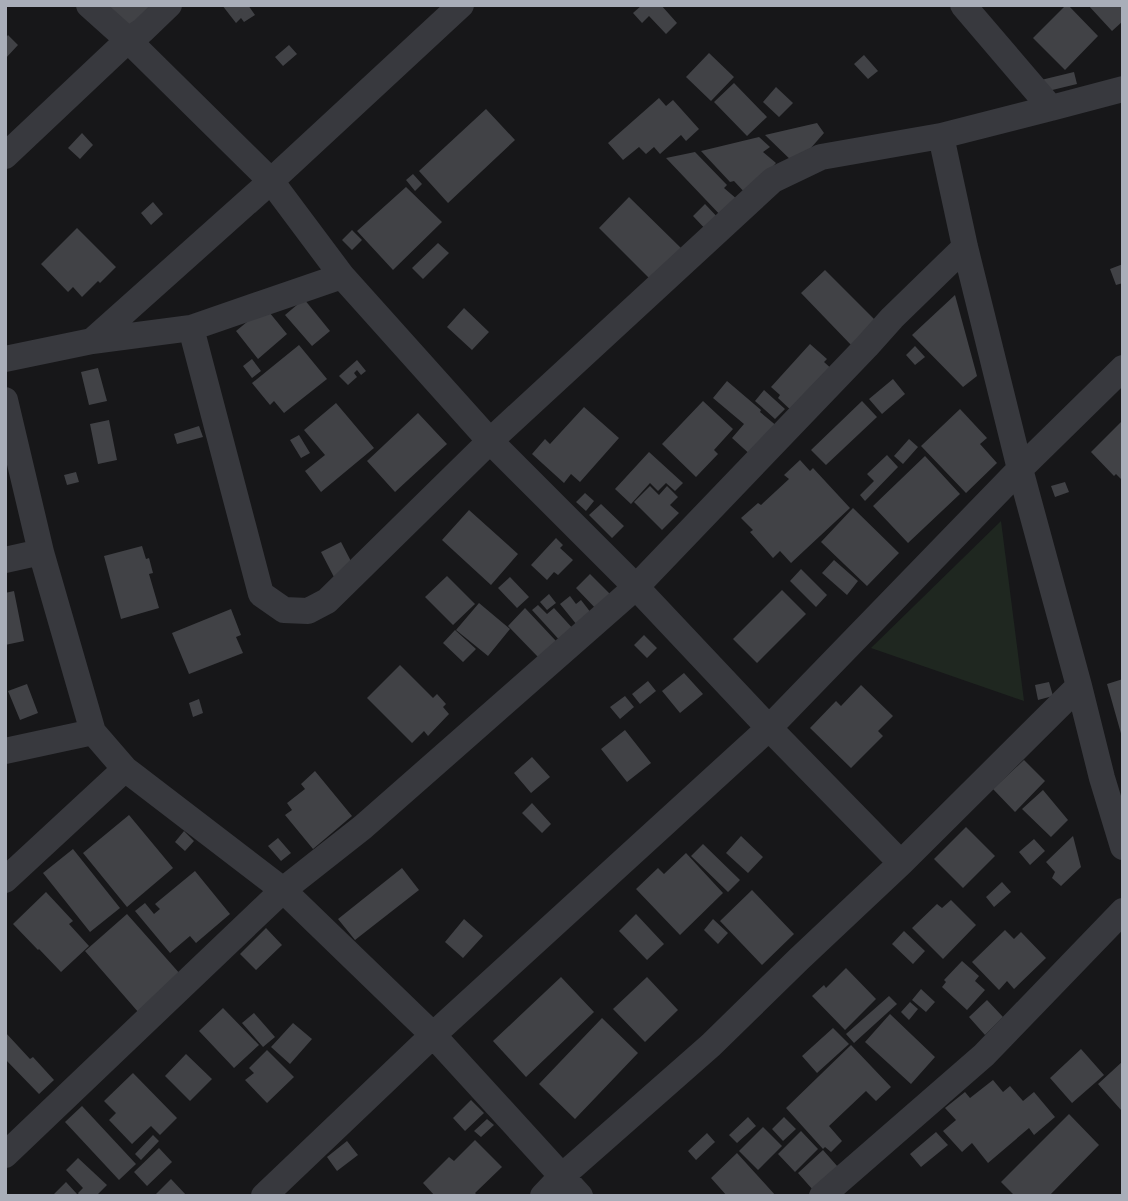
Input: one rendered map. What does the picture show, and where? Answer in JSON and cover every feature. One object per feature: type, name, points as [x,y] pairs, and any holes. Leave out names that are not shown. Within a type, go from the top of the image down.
[{"type":"street","points":[[89,5],[271,181],[342,276],[490,441],[636,587],[901,863]]},
{"type":"street","points":[[5,156],[169,5]]},
{"type":"street","points":[[92,341],[271,181],[461,5]]},
{"type":"street","points":[[974,9],[1051,108]]},
{"type":"street","points":[[191,328],[261,594],[284,610],[308,611],[327,600],[490,441],[774,180],[821,157],[941,136],[1123,89]]},
{"type":"street","points":[[941,136],[965,247],[1020,469],[1102,778],[1123,847]]},
{"type":"street","points":[[5,1155],[283,890],[363,827],[636,587],[858,356],[892,317],[965,247]]},
{"type":"street","points":[[5,359],[92,341],[191,328],[342,276]]},
{"type":"street","points":[[264,1196],[433,1035],[769,728],[1020,469],[1123,368]]},
{"type":"street","points":[[5,400],[41,552],[93,732],[125,769],[283,890],[433,1035],[561,1190],[901,863],[1079,686]]},
{"type":"street","points":[[5,560],[41,552]]},
{"type":"street","points":[[5,751],[93,732]]},
{"type":"street","points":[[5,880],[125,769]]},
{"type":"street","points":[[822,1196],[984,1055],[1123,911]]},
{"type":"shaded area","points":[[1001,521],[1024,701],[871,648]]},
{"type":"building","points":[[106,5],[151,5],[128,28]]},
{"type":"building","points":[[222,5],[248,5],[255,15],[244,22],[241,18],[236,23]]},
{"type":"building","points":[[642,5],[661,5],[677,23],[666,34],[649,16],[642,23],[633,13]]},
{"type":"building","points":[[1066,5],[1098,36],[1065,70],[1033,38]]},
{"type":"building","points":[[1088,5],[1123,5],[1123,21],[1112,31]]},
{"type":"building","points":[[8,35],[18,45],[5,59],[5,39]]},
{"type":"building","points":[[289,45],[297,54],[283,66],[275,57]]},
{"type":"building","points":[[709,53],[734,77],[711,101],[686,77]]},
{"type":"building","points":[[864,55],[878,71],[868,79],[854,64]]},
{"type":"building","points":[[1074,72],[1077,84],[1044,92],[1041,80]]},
{"type":"building","points":[[734,83],[767,117],[747,136],[714,102]]},
{"type":"building","points":[[776,87],[793,103],[779,117],[763,102]]},
{"type":"building","points":[[659,98],[666,106],[673,100],[699,129],[686,141],[681,135],[660,154],[654,147],[646,154],[639,147],[623,160],[608,143]]},
{"type":"building","points":[[486,109],[515,140],[448,203],[419,171]]},
{"type":"building","points":[[817,123],[824,133],[796,165],[765,135]]},
{"type":"building","points":[[82,133],[93,145],[80,159],[68,148]]},
{"type":"building","points":[[759,137],[770,147],[763,152],[776,163],[747,195],[734,181],[730,182],[701,151]]},
{"type":"building","points":[[695,152],[727,185],[724,188],[738,200],[724,219],[666,158]]},
{"type":"building","points":[[413,174],[422,184],[415,191],[406,180]]},
{"type":"building","points":[[406,187],[442,222],[393,270],[357,231]]},
{"type":"building","points":[[629,197],[682,249],[651,280],[599,228]]},
{"type":"building","points":[[153,202],[163,214],[151,225],[141,213]]},
{"type":"building","points":[[705,204],[722,222],[710,234],[693,216]]},
{"type":"building","points":[[77,228],[116,267],[82,297],[73,287],[68,292],[41,264]]},
{"type":"building","points":[[352,230],[362,240],[352,250],[342,240]]},
{"type":"building","points":[[438,243],[449,253],[423,279],[412,268]]},
{"type":"building","points":[[1123,264],[1123,283],[1116,285],[1110,269]]},
{"type":"building","points":[[825,270],[878,323],[853,347],[801,293]]},
{"type":"building","points":[[955,295],[977,376],[963,387],[912,335]]},
{"type":"building","points":[[304,299],[330,331],[312,346],[285,315]]},
{"type":"building","points":[[265,307],[287,334],[258,359],[236,331]]},
{"type":"building","points":[[464,308],[489,332],[472,350],[447,327]]},
{"type":"building","points":[[810,344],[827,359],[824,362],[834,371],[795,414],[771,387]]},
{"type":"building","points":[[299,345],[327,379],[284,413],[274,401],[270,405],[252,383]]},
{"type":"building","points":[[915,346],[925,357],[915,365],[906,355]]},
{"type":"building","points":[[252,359],[261,371],[252,378],[243,366]]},
{"type":"building","points":[[357,360],[366,371],[361,375],[357,370],[354,373],[357,377],[348,385],[339,376]]},
{"type":"building","points":[[98,368],[107,401],[89,405],[81,372]]},
{"type":"building","points":[[893,379],[905,394],[882,414],[869,399]]},
{"type":"building","points":[[727,381],[778,427],[753,457],[732,438],[744,424],[713,398]]},
{"type":"building","points":[[764,390],[785,409],[775,419],[755,401]]},
{"type":"building","points":[[703,401],[733,429],[714,450],[718,454],[696,477],[662,444]]},
{"type":"building","points":[[862,401],[877,417],[826,465],[811,450]]},
{"type":"building","points":[[336,403],[374,448],[321,492],[305,471],[325,455],[304,430]]},
{"type":"building","points":[[584,407],[619,438],[580,482],[571,474],[564,483],[532,454],[545,439],[550,444]]},
{"type":"building","points":[[960,409],[987,438],[980,444],[997,463],[966,493],[921,446]]},
{"type":"building","points":[[418,413],[447,444],[395,492],[367,461]]},
{"type":"building","points":[[109,420],[117,460],[98,464],[90,424]]},
{"type":"building","points":[[1123,420],[1123,481],[1116,474],[1114,476],[1091,452]]},
{"type":"building","points":[[199,426],[203,437],[177,444],[174,434]]},
{"type":"building","points":[[299,435],[310,453],[301,458],[290,440]]},
{"type":"building","points":[[909,439],[918,447],[903,464],[894,456]]},
{"type":"building","points":[[649,452],[683,483],[675,491],[666,483],[658,491],[650,483],[631,504],[615,489]]},
{"type":"building","points":[[887,455],[898,467],[865,501],[860,495],[874,481],[867,474]]},
{"type":"building","points":[[925,456],[960,494],[908,543],[873,506]]},
{"type":"building","points":[[800,460],[810,471],[813,468],[850,508],[791,563],[780,551],[773,558],[741,518],[758,503],[761,505],[789,479],[784,475]]},
{"type":"building","points":[[76,472],[79,482],[67,485],[64,475]]},
{"type":"building","points":[[1065,482],[1069,492],[1055,497],[1051,486]]},
{"type":"building","points":[[650,486],[659,495],[667,486],[678,497],[670,505],[679,513],[662,530],[634,502]]},
{"type":"building","points":[[585,493],[594,501],[586,511],[576,502]]},
{"type":"building","points":[[601,504],[624,526],[612,538],[589,515]]},
{"type":"building","points":[[853,508],[899,553],[867,586],[821,542]]},
{"type":"building","points":[[469,510],[518,554],[491,585],[442,540]]},
{"type":"building","points":[[556,538],[563,545],[560,548],[573,560],[558,575],[554,572],[547,580],[531,565]]},
{"type":"building","points":[[341,542],[355,569],[335,579],[321,552]]},
{"type":"building","points":[[142,546],[146,559],[149,558],[153,573],[149,574],[159,608],[121,619],[104,556]]},
{"type":"building","points":[[834,560],[858,581],[847,595],[822,573]]},
{"type":"building","points":[[801,569],[827,595],[816,607],[790,581]]},
{"type":"building","points":[[590,574],[614,598],[599,612],[576,588]]},
{"type":"building","points":[[447,576],[475,604],[453,625],[425,597]]},
{"type":"building","points":[[510,577],[529,597],[517,608],[498,588]]},
{"type":"building","points":[[782,590],[806,614],[757,663],[733,639]]},
{"type":"building","points":[[14,591],[24,641],[5,645],[5,593]]},
{"type":"building","points":[[549,594],[556,603],[547,610],[540,602]]},
{"type":"building","points":[[570,596],[576,604],[581,600],[595,618],[581,630],[560,604]]},
{"type":"building","points":[[479,603],[510,629],[488,656],[456,630]]},
{"type":"building","points":[[538,605],[547,614],[554,608],[576,632],[563,644],[532,610]]},
{"type":"building","points":[[525,608],[556,641],[539,658],[508,626]]},
{"type":"building","points":[[231,609],[241,635],[236,637],[243,653],[189,674],[172,633]]},
{"type":"building","points":[[455,630],[476,649],[463,662],[443,643]]},
{"type":"building","points":[[644,635],[657,648],[647,658],[634,645]]},
{"type":"building","points":[[400,665],[433,698],[437,694],[446,704],[443,707],[449,714],[428,736],[424,731],[412,743],[367,698]]},
{"type":"building","points":[[684,673],[703,694],[680,713],[662,691]]},
{"type":"building","points":[[1123,679],[1123,737],[1122,737],[1107,684]]},
{"type":"building","points":[[648,681],[656,691],[640,704],[632,694]]},
{"type":"building","points":[[1049,682],[1053,696],[1038,700],[1035,685]]},
{"type":"building","points":[[27,684],[38,713],[20,720],[8,691]]},
{"type":"building","points":[[861,685],[893,716],[878,731],[883,736],[851,768],[810,728],[836,701],[841,706]]},
{"type":"building","points":[[625,696],[634,707],[620,719],[610,707]]},
{"type":"building","points":[[199,699],[203,713],[193,717],[189,703]]},
{"type":"building","points":[[625,730],[651,763],[627,782],[601,749]]},
{"type":"building","points":[[532,757],[550,777],[531,793],[514,773]]},
{"type":"building","points":[[1024,760],[1045,781],[1015,812],[993,789]]},
{"type":"building","points":[[315,771],[352,816],[313,849],[285,815],[292,810],[287,803],[305,789],[301,784]]},
{"type":"building","points":[[1043,790],[1068,820],[1051,837],[1022,809]]},
{"type":"building","points":[[532,803],[551,824],[542,833],[522,813]]},
{"type":"building","points":[[129,815],[173,868],[127,907],[83,853]]},
{"type":"building","points":[[966,827],[995,856],[963,888],[934,859]]},
{"type":"building","points":[[184,831],[194,841],[185,851],[175,842]]},
{"type":"building","points":[[741,836],[763,857],[748,873],[726,853]]},
{"type":"building","points":[[1073,836],[1081,867],[1061,886],[1052,878],[1055,872],[1046,862]]},
{"type":"building","points":[[278,838],[291,853],[281,861],[268,846]]},
{"type":"building","points":[[1034,839],[1045,851],[1030,865],[1019,852]]},
{"type":"building","points":[[703,844],[740,880],[728,892],[691,856]]},
{"type":"building","points":[[73,849],[120,908],[90,932],[43,873]]},
{"type":"building","points":[[686,853],[723,893],[680,935],[636,889],[658,868],[664,874]]},
{"type":"building","points":[[402,868],[419,890],[355,940],[338,919]]},
{"type":"building","points":[[195,871],[230,914],[196,943],[190,936],[170,953],[135,911],[145,903],[154,914],[160,909],[155,904]]},
{"type":"building","points":[[1002,882],[1011,892],[994,907],[986,897]]},
{"type":"building","points":[[752,890],[794,934],[762,965],[720,921]]},
{"type":"building","points":[[46,892],[73,921],[69,924],[89,946],[61,972],[13,924]]},
{"type":"building","points":[[951,900],[976,925],[943,959],[912,928],[937,904],[942,908]]},
{"type":"building","points":[[127,914],[181,975],[139,1013],[85,951]]},
{"type":"building","points":[[636,914],[664,944],[647,960],[619,931]]},
{"type":"building","points":[[464,919],[483,936],[463,958],[445,942]]},
{"type":"building","points":[[713,919],[728,933],[718,944],[704,930]]},
{"type":"building","points":[[266,928],[282,945],[256,970],[240,954]]},
{"type":"building","points":[[1005,930],[1014,939],[1021,932],[1046,958],[1014,989],[1007,981],[999,990],[972,962]]},
{"type":"building","points":[[904,931],[925,951],[913,964],[892,944]]},
{"type":"building","points":[[962,961],[979,976],[975,981],[985,990],[967,1010],[942,987],[946,982],[944,980]]},
{"type":"building","points":[[846,968],[876,999],[845,1030],[812,996],[824,985],[826,988]]},
{"type":"building","points":[[561,977],[594,1012],[526,1077],[493,1041]]},
{"type":"building","points":[[647,977],[678,1010],[645,1042],[613,1009]]},
{"type":"building","points":[[921,989],[935,1002],[926,1012],[912,1000]]},
{"type":"building","points":[[889,996],[897,1004],[854,1043],[846,1034]]},
{"type":"building","points":[[987,1000],[1003,1017],[985,1035],[969,1017]]},
{"type":"building","points":[[910,1002],[918,1009],[909,1020],[901,1012]]},
{"type":"building","points":[[223,1008],[259,1045],[234,1068],[199,1031]]},
{"type":"building","points":[[254,1013],[275,1037],[263,1047],[242,1023]]},
{"type":"building","points":[[890,1014],[935,1057],[911,1084],[865,1042]]},
{"type":"building","points":[[602,1018],[638,1053],[575,1119],[539,1084]]},
{"type":"building","points":[[293,1023],[312,1039],[290,1064],[271,1047]]},
{"type":"building","points":[[833,1028],[849,1044],[817,1073],[802,1056]]},
{"type":"building","points":[[5,1032],[54,1080],[39,1094],[5,1059]]},
{"type":"building","points":[[851,1045],[891,1087],[876,1101],[866,1091],[829,1126],[842,1141],[831,1152],[825,1147],[823,1149],[786,1108]]},
{"type":"building","points":[[1081,1049],[1104,1075],[1072,1103],[1050,1078]]},
{"type":"building","points":[[267,1050],[294,1077],[267,1103],[245,1080],[254,1073],[249,1068]]},
{"type":"building","points":[[186,1054],[212,1079],[190,1101],[165,1076]]},
{"type":"building","points":[[1123,1061],[1123,1108],[1121,1110],[1098,1084]]},
{"type":"building","points":[[133,1073],[177,1118],[160,1135],[151,1126],[132,1144],[109,1120],[116,1113],[104,1101]]},
{"type":"building","points":[[993,1080],[1003,1092],[1010,1086],[1023,1101],[1034,1092],[1055,1117],[1034,1135],[1029,1128],[988,1163],[972,1143],[962,1152],[943,1131],[956,1120],[945,1108],[965,1092],[970,1098]]},
{"type":"building","points":[[471,1100],[484,1113],[465,1131],[453,1118]]},
{"type":"building","points":[[82,1106],[136,1164],[119,1180],[65,1122]]},
{"type":"building","points":[[1069,1114],[1099,1145],[1049,1196],[1015,1196],[1001,1182]]},
{"type":"building","points":[[748,1117],[756,1126],[737,1143],[729,1135]]},
{"type":"building","points":[[784,1117],[796,1129],[783,1141],[772,1129]]},
{"type":"building","points":[[487,1119],[494,1125],[481,1137],[474,1131]]},
{"type":"building","points":[[763,1127],[782,1146],[758,1170],[739,1151]]},
{"type":"building","points":[[801,1131],[818,1149],[795,1172],[778,1154]]},
{"type":"building","points":[[936,1132],[948,1145],[921,1167],[910,1154]]},
{"type":"building","points":[[707,1133],[715,1142],[696,1160],[688,1151]]},
{"type":"building","points":[[153,1135],[159,1141],[141,1160],[135,1154]]},
{"type":"building","points":[[475,1140],[502,1167],[475,1193],[478,1196],[435,1196],[423,1183],[449,1157],[454,1161]]},
{"type":"building","points":[[347,1141],[358,1155],[337,1171],[327,1157]]},
{"type":"building","points":[[159,1148],[172,1162],[147,1186],[134,1172]]},
{"type":"building","points":[[823,1150],[838,1167],[813,1190],[798,1173]]},
{"type":"building","points":[[737,1153],[776,1196],[727,1196],[711,1178]]},
{"type":"building","points":[[78,1158],[107,1185],[96,1196],[80,1196],[78,1193],[83,1188],[66,1170]]},
{"type":"building","points":[[171,1179],[187,1196],[154,1196]]},
{"type":"building","points":[[66,1182],[76,1196],[52,1196]]}]
